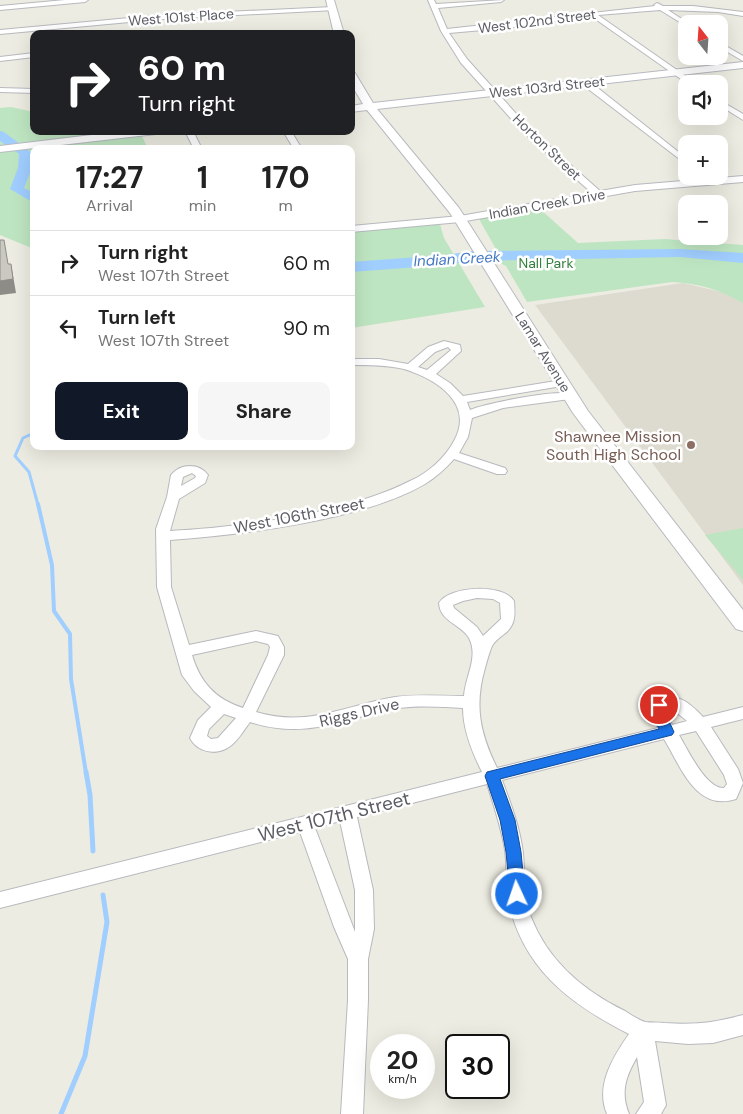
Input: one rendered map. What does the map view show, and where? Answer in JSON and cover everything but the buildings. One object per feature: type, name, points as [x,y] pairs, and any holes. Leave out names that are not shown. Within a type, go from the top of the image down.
[{"type":"main road","name":"West 103rd Street","points":[[355,109],[743,65]]},
{"type":"main road","name":"Lamar Avenue","points":[[460,219],[474,241]]},
{"type":"street","points":[[0,8],[85,0]]},
{"type":"street","points":[[432,3],[501,0]]},
{"type":"street","points":[[651,0],[678,19]]},
{"type":"street","name":"Horton Street","points":[[432,3],[444,31],[464,61],[552,154],[598,194]]},
{"type":"street","points":[[331,4],[338,30]]},
{"type":"street","name":"West 101st Place","points":[[0,32],[331,4]]},
{"type":"street","name":"West 102nd Street","points":[[444,31],[512,25],[660,7],[700,7],[743,14]]},
{"type":"street","points":[[592,14],[680,75]]},
{"type":"street","points":[[728,50],[743,59]]},
{"type":"street","points":[[0,59],[30,55]]},
{"type":"street","name":"Lamar Avenue","points":[[355,82],[370,107],[460,219]]},
{"type":"street","points":[[586,82],[678,156]]},
{"type":"street","points":[[0,90],[30,91]]},
{"type":"street","points":[[728,108],[743,118]]},
{"type":"street","points":[[32,145],[100,135]]},
{"type":"street","points":[[0,149],[30,145]]},
{"type":"street","name":"Indian Creek Drive","points":[[728,178],[743,178]]},
{"type":"street","name":"Indian Creek Drive","points":[[355,229],[460,219],[598,194],[678,183]]},
{"type":"street","name":"Lamar Avenue","points":[[474,241],[566,390],[612,455],[743,624]]},
{"type":"street","points":[[410,368],[436,346],[446,343],[456,347],[456,351],[429,374]]},
{"type":"street","points":[[355,362],[373,361],[410,368],[429,374],[443,382],[460,400],[467,416],[474,412],[566,390]]},
{"type":"street","points":[[460,400],[566,390]]},
{"type":"street","name":"West 106th Street","points":[[164,536],[252,526],[356,506],[382,498],[416,483],[437,468],[451,454],[464,435],[467,416]]},
{"type":"street","points":[[451,454],[501,471]]},
{"type":"street","name":"Riggs Drive","points":[[173,497],[165,518],[164,587],[186,667],[194,681],[221,706],[266,721],[298,724],[335,719],[394,703],[415,701],[472,702]]},
{"type":"street","points":[[480,658],[478,641],[474,634],[462,622],[448,613],[446,603],[455,598],[493,592],[500,595],[507,602],[508,620],[501,629],[490,637],[480,658],[472,687],[471,719],[476,739],[508,820],[514,852],[517,894],[521,915],[531,938],[547,964],[568,986],[608,1013],[644,1031],[688,1034],[713,1033],[743,1025]]},
{"type":"street","points":[[182,652],[256,636],[265,636],[274,640],[277,647],[276,655],[247,715],[224,743],[208,746],[198,738],[199,731],[202,725],[221,706]]},
{"type":"street","points":[[672,702],[680,704],[698,724],[732,774],[735,784],[730,794],[719,796],[706,790],[668,732],[657,710],[659,705],[672,702]]},
{"type":"street","name":"West 107th Street","points":[[0,900],[743,713]]},
{"type":"street","points":[[347,813],[364,890],[364,929],[358,959],[358,1000],[352,1114]]},
{"type":"street","points":[[304,823],[312,837],[342,927],[358,959]]},
{"type":"street","points":[[618,1114],[612,1103],[612,1091],[627,1050],[644,1031]]},
{"type":"street","points":[[644,1031],[655,1105],[647,1114]]},
{"type":"shaded area","name":"Shawnee Mission South High School","points":[[683,283],[743,297],[743,585],[535,305]]},
{"type":"green space","points":[[11,107],[30,111],[30,135],[95,135],[0,146],[0,108]]},
{"type":"green space","points":[[142,136],[146,145],[62,145]]},
{"type":"green space","points":[[30,149],[30,247],[0,235],[0,152]]},
{"type":"green space","name":"Nall Park","points":[[540,209],[578,243],[665,239],[678,240],[678,245],[743,245],[743,303],[709,288],[672,282],[527,302],[506,266],[500,263],[499,261],[502,260],[479,219]]},
{"type":"green space","points":[[440,224],[444,238],[485,307],[355,327],[355,232]]},
{"type":"green space","points":[[743,528],[743,580],[705,535]]},
{"type":"waterway","name":"Indian Creek","points":[[0,135],[26,153],[25,168],[17,189],[30,197]]},
{"type":"waterway","name":"Indian Creek","points":[[355,267],[446,260],[471,256],[680,253],[743,258]]},
{"type":"waterway","points":[[30,435],[23,438],[15,456],[29,472],[38,505]]},
{"type":"waterway","points":[[38,504],[52,565],[54,611],[70,634],[71,679],[86,773]]},
{"type":"waterway","points":[[86,772],[90,795],[93,851]]},
{"type":"waterway","points":[[61,1114],[85,1056],[107,922],[103,895]]},
{"type":"place","name":"Shawnee Mission South High School","points":[[691,445]]},
{"type":"route","points":[[517,894],[514,852],[508,820],[492,776],[668,732],[659,717],[657,710],[659,705]]}]
